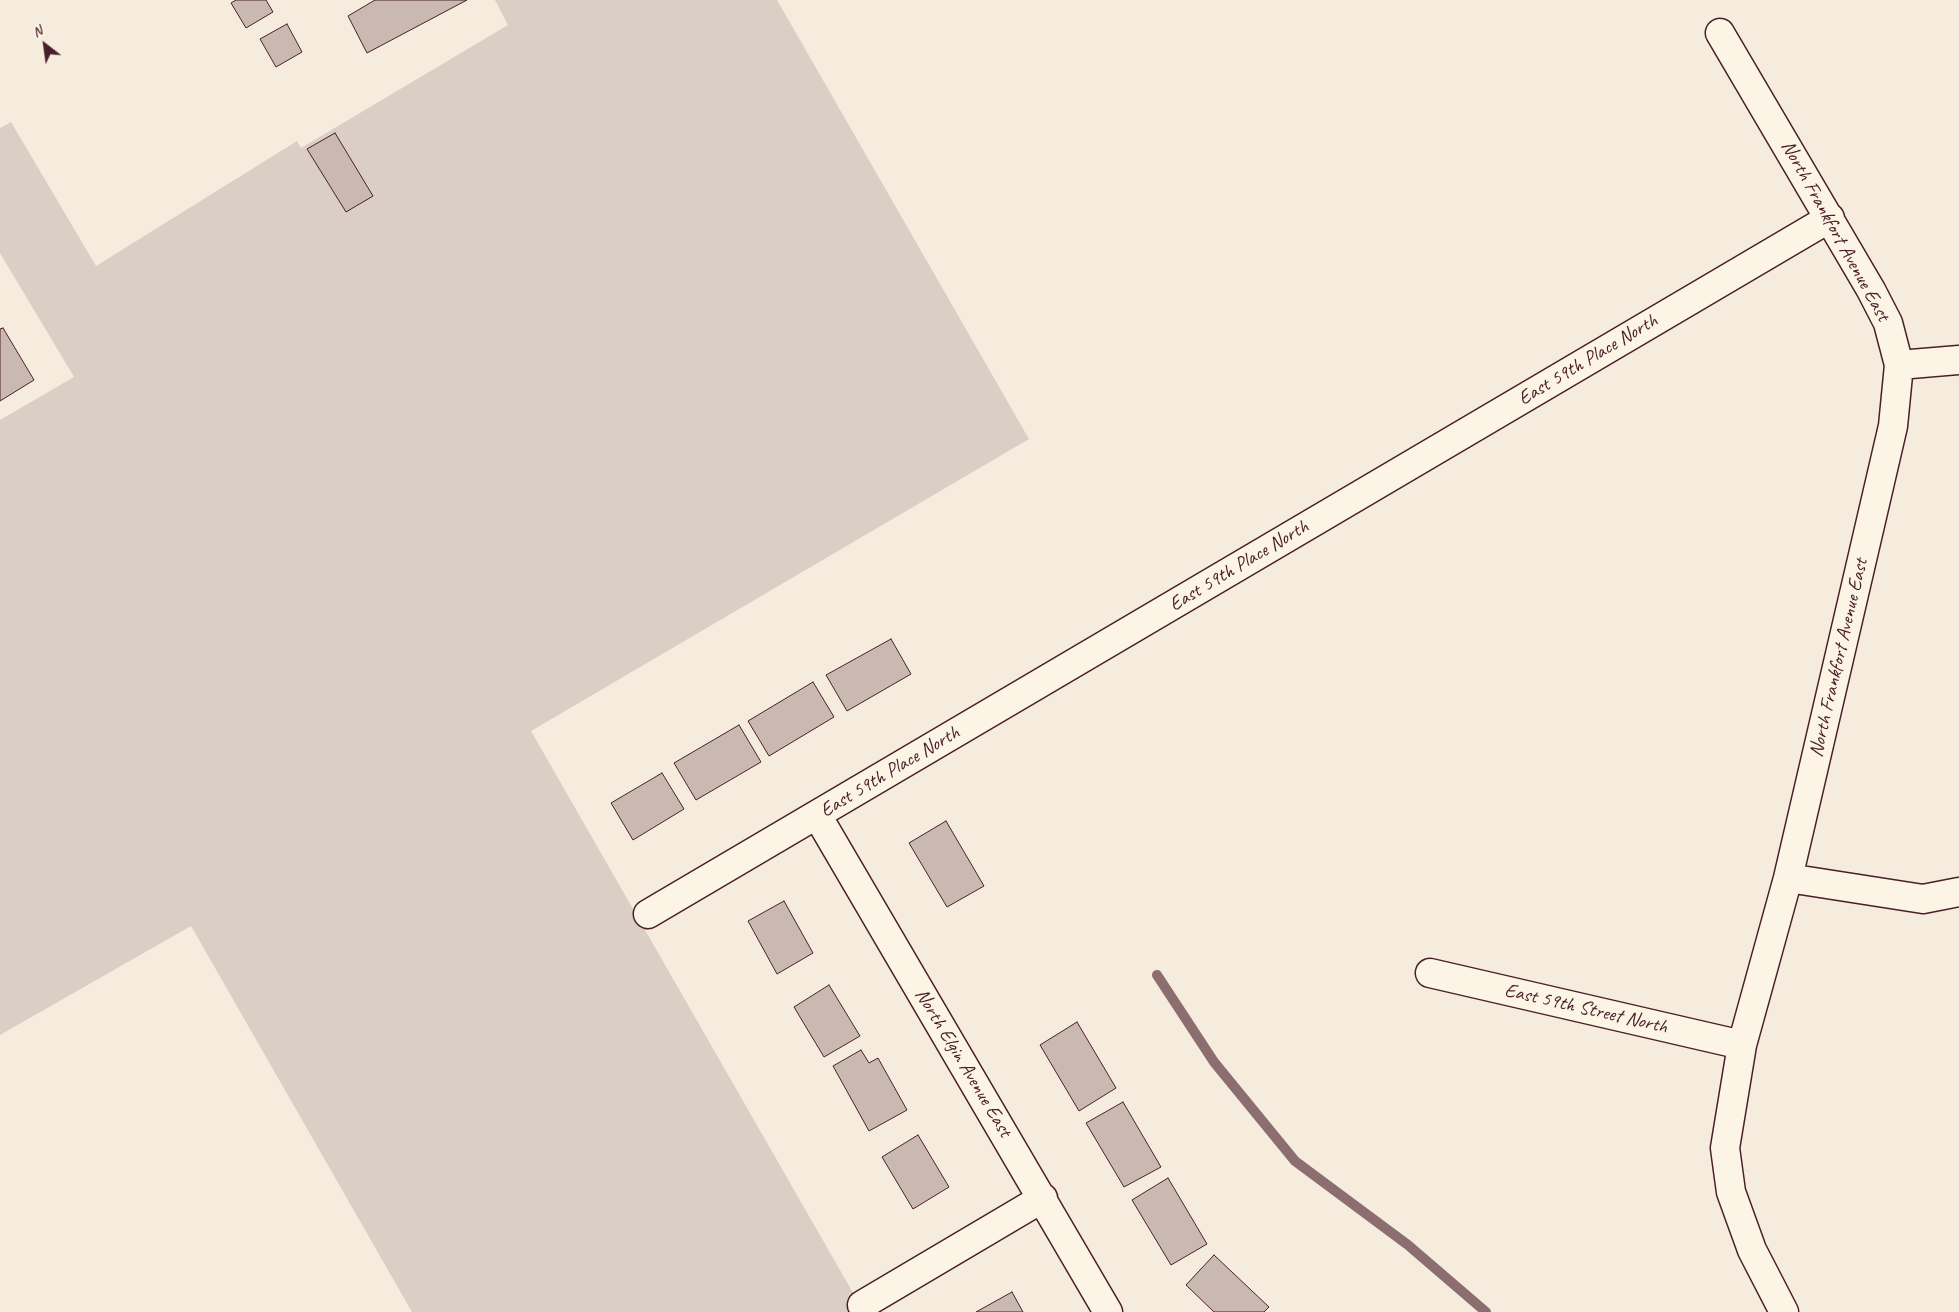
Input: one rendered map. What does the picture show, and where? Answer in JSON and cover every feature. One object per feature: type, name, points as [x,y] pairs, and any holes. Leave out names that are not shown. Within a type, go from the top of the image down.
[{"type":"street","name":"North Frankfort Avenue East","points":[[1720,32],[1830,218],[1888,323],[1899,365],[1893,426],[1788,878],[1742,1045],[1725,1148],[1731,1192],[1752,1250],[1784,1312]]},
{"type":"street","name":"East 59th Place North","points":[[648,914],[1830,218]]},
{"type":"street","points":[[1899,365],[1959,360]]},
{"type":"street","name":"North Elgin Avenue East","points":[[817,815],[1108,1312]]},
{"type":"street","points":[[1788,878],[1923,899],[1959,892]]},
{"type":"street","name":"East 59th Street North","points":[[1430,973],[1742,1045]]},
{"type":"street","points":[[862,1305],[1042,1198]]},
{"type":"shaded area","points":[[495,0],[777,0],[1029,439],[531,731],[864,1312],[412,1312],[191,926],[0,1035],[0,420],[74,377],[0,253],[0,128],[11,122],[96,266],[297,141],[301,148],[508,25]]},
{"type":"building","points":[[236,0],[266,0],[273,12],[246,28],[231,3]]},
{"type":"building","points":[[375,0],[467,0],[367,53],[348,16]]},
{"type":"building","points":[[287,24],[302,52],[276,67],[260,39]]},
{"type":"building","points":[[335,133],[373,196],[346,212],[307,149]]},
{"type":"building","points":[[3,328],[34,380],[0,401],[0,329]]},
{"type":"building","points":[[891,639],[911,674],[847,711],[826,675]]},
{"type":"building","points":[[813,682],[834,717],[769,756],[748,721]]},
{"type":"building","points":[[739,725],[761,762],[696,800],[674,763]]},
{"type":"building","points":[[662,773],[684,809],[633,840],[611,803]]},
{"type":"building","points":[[946,821],[984,886],[947,907],[909,843]]},
{"type":"building","points":[[784,901],[813,953],[777,974],[748,921]]},
{"type":"building","points":[[829,985],[860,1036],[824,1057],[794,1007]]},
{"type":"building","points":[[1077,1022],[1116,1088],[1079,1111],[1040,1045]]},
{"type":"building","points":[[861,1050],[869,1063],[878,1058],[907,1110],[869,1131],[833,1066]]},
{"type":"building","points":[[1123,1102],[1161,1167],[1124,1187],[1086,1123]]},
{"type":"building","points":[[918,1135],[949,1187],[913,1209],[882,1157]]},
{"type":"building","points":[[1168,1178],[1207,1244],[1171,1265],[1132,1200]]},
{"type":"building","points":[[1214,1255],[1269,1307],[1264,1312],[1214,1312],[1186,1285]]},
{"type":"building","points":[[1012,1292],[1023,1312],[976,1312]]},
{"type":"waterway","points":[[1157,975],[1214,1062],[1295,1161],[1408,1245],[1486,1312]]}]
